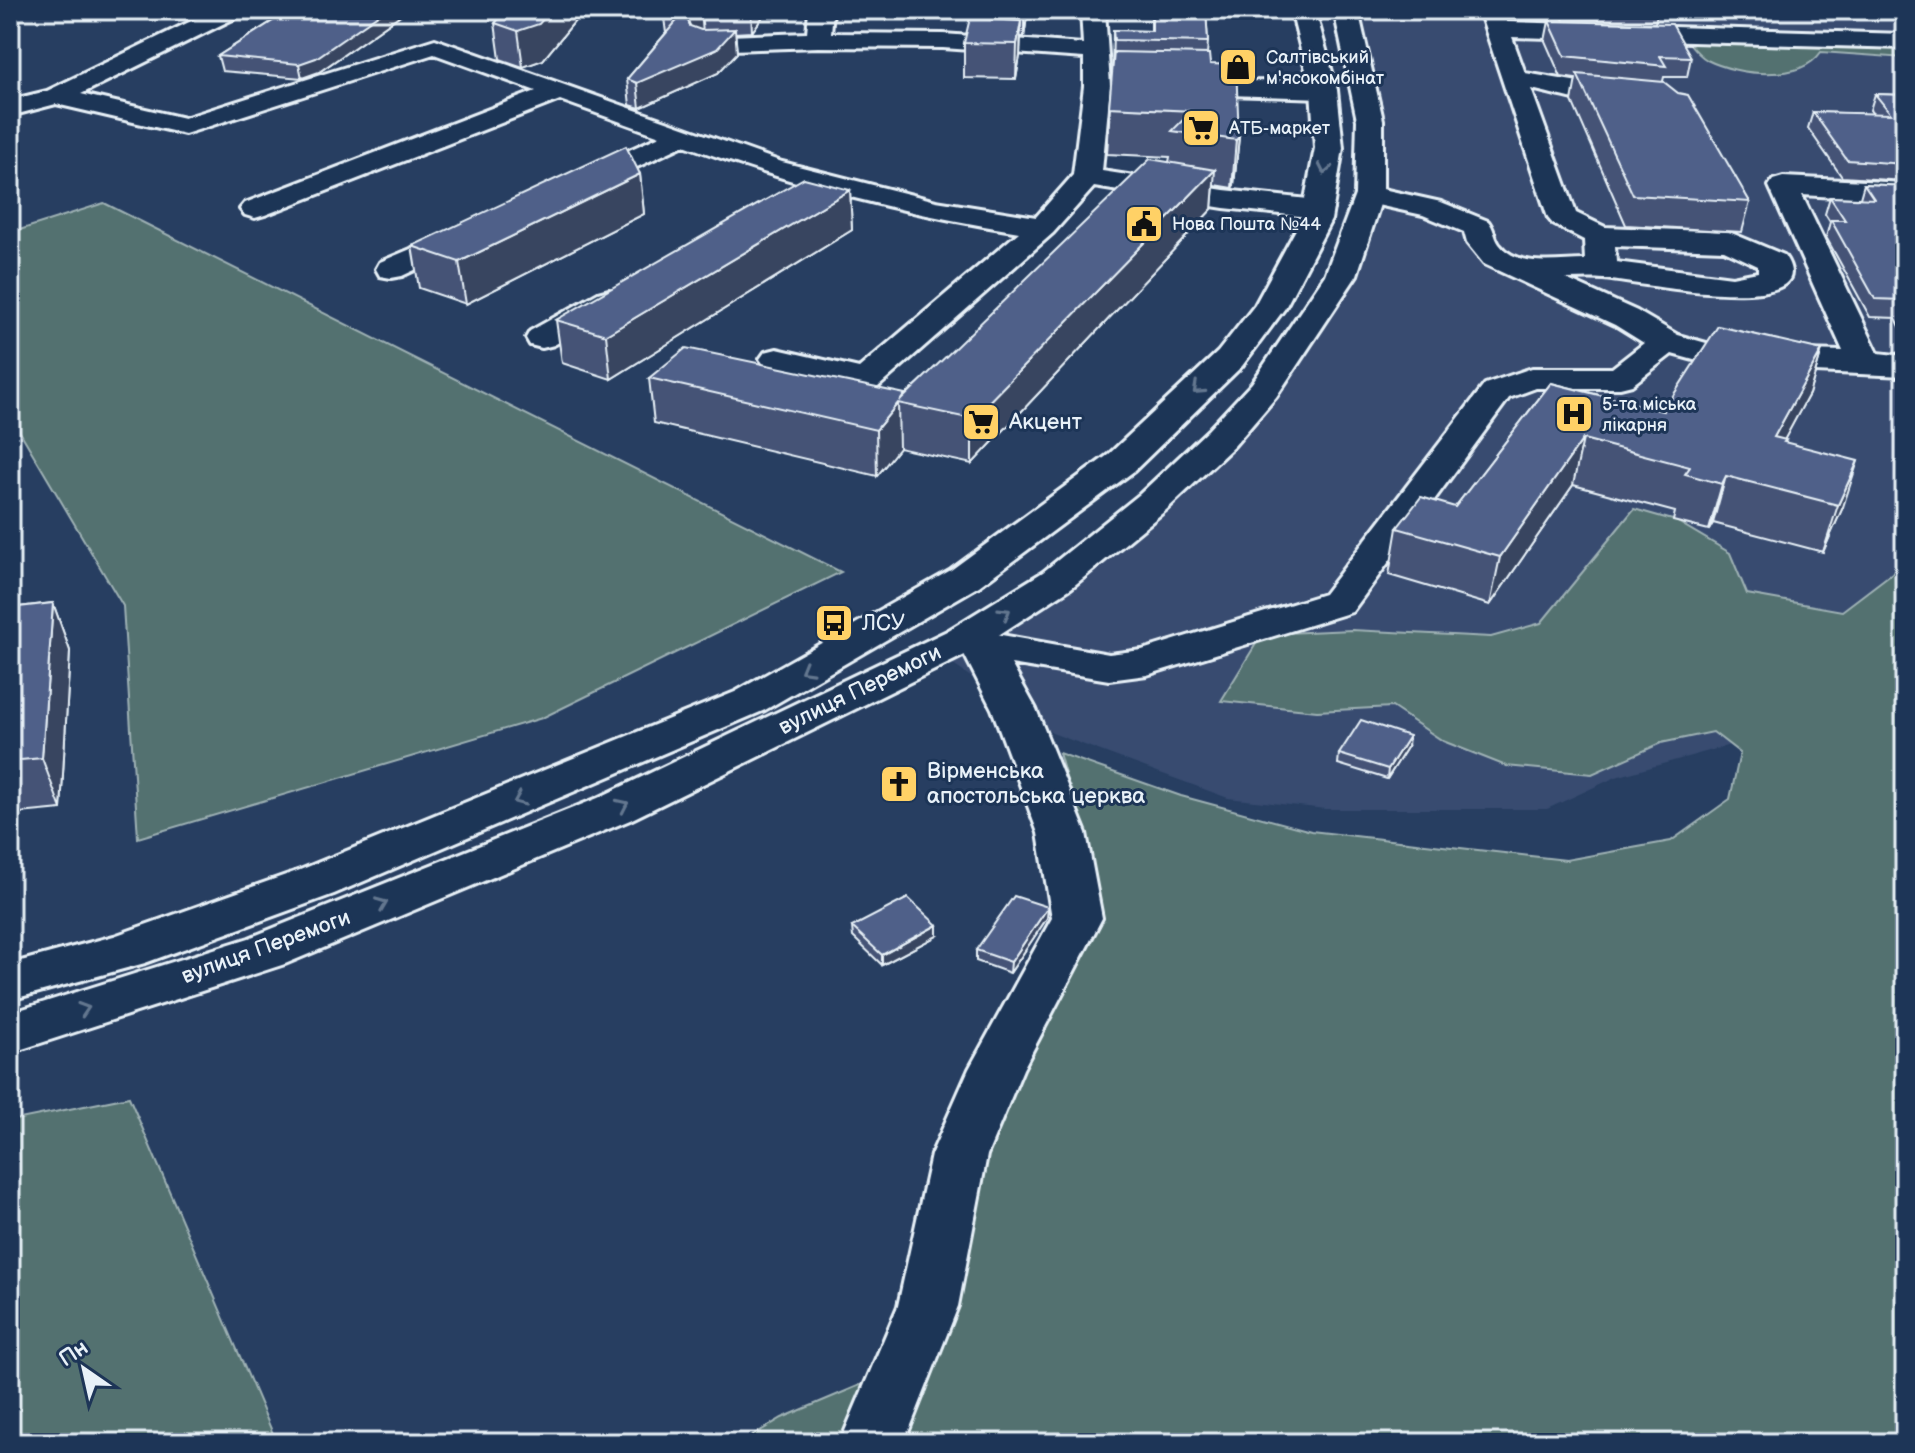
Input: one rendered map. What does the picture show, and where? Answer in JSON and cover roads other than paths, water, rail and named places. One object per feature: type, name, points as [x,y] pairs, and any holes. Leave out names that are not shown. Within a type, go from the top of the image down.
[{"type":"main road","points":[[10,108],[56,96],[233,10]]},
{"type":"main road","points":[[818,40],[821,10]]},
{"type":"main road","points":[[943,41],[948,10]]},
{"type":"main road","points":[[777,359],[866,380],[1043,227],[1087,177],[1097,86],[1093,10]]},
{"type":"main road","name":"вулиця Перемоги","points":[[10,982],[127,950],[317,882],[750,701],[965,578],[1121,463],[1230,359],[1269,308],[1289,275],[1318,209],[1329,148],[1324,90],[1303,10]]},
{"type":"main road","name":"вулиця Перемоги","points":[[10,1033],[267,951],[599,815],[972,643],[1057,580],[1153,502],[1221,438],[1264,390],[1341,275],[1369,195],[1370,120],[1346,10]]},
{"type":"main road","points":[[1775,10],[1794,38]]},
{"type":"main road","points":[[1520,271],[1601,269],[1732,286],[1753,285],[1774,277],[1773,261],[1729,241],[1599,236],[1563,218],[1494,20],[1794,38],[1905,41]]},
{"type":"main road","points":[[704,44],[818,40],[943,41],[1096,52]]},
{"type":"main road","points":[[56,96],[185,126],[435,46],[484,50],[561,91],[772,168],[935,210],[1043,227]]},
{"type":"main road","points":[[1515,78],[1581,92],[1667,99]]},
{"type":"main road","points":[[1097,86],[1324,90]]},
{"type":"main road","points":[[255,209],[561,91]]},
{"type":"main road","points":[[558,193],[683,136]]},
{"type":"main road","points":[[1087,177],[1224,199],[1318,209]]},
{"type":"main road","points":[[778,204],[820,180]]},
{"type":"main road","points":[[1865,362],[1783,186],[1905,192]]},
{"type":"main road","points":[[1369,195],[1431,208],[1478,227],[1482,243],[1495,258],[1626,318],[1666,342],[1723,358],[1905,366]]},
{"type":"main road","points":[[391,269],[488,225]]},
{"type":"main road","points":[[1599,236],[1601,269]]},
{"type":"main road","points":[[542,338],[639,283]]},
{"type":"main road","points":[[972,643],[1109,667],[1147,662],[1338,603],[1497,391],[1532,378],[1620,378],[1666,342]]},
{"type":"main road","points":[[872,1443],[928,1306],[959,1155],[996,1069],[1077,918],[1062,833],[1014,709],[972,643]]},
{"type":"place","name":"Салтівський м'ясокомбінат","points":[[1238,67]]},
{"type":"place","name":"АТБ-маркет","points":[[1201,128]]},
{"type":"place","name":"Нова Пошта №44","points":[[1144,224]]},
{"type":"place","name":"5-та міська лікарня","points":[[1574,414]]},
{"type":"place","name":"Акцент","points":[[981,422]]},
{"type":"place","name":"ЛСУ","points":[[834,623]]},
{"type":"place","name":"Вірменська апостольська церква","points":[[899,784]]}]
